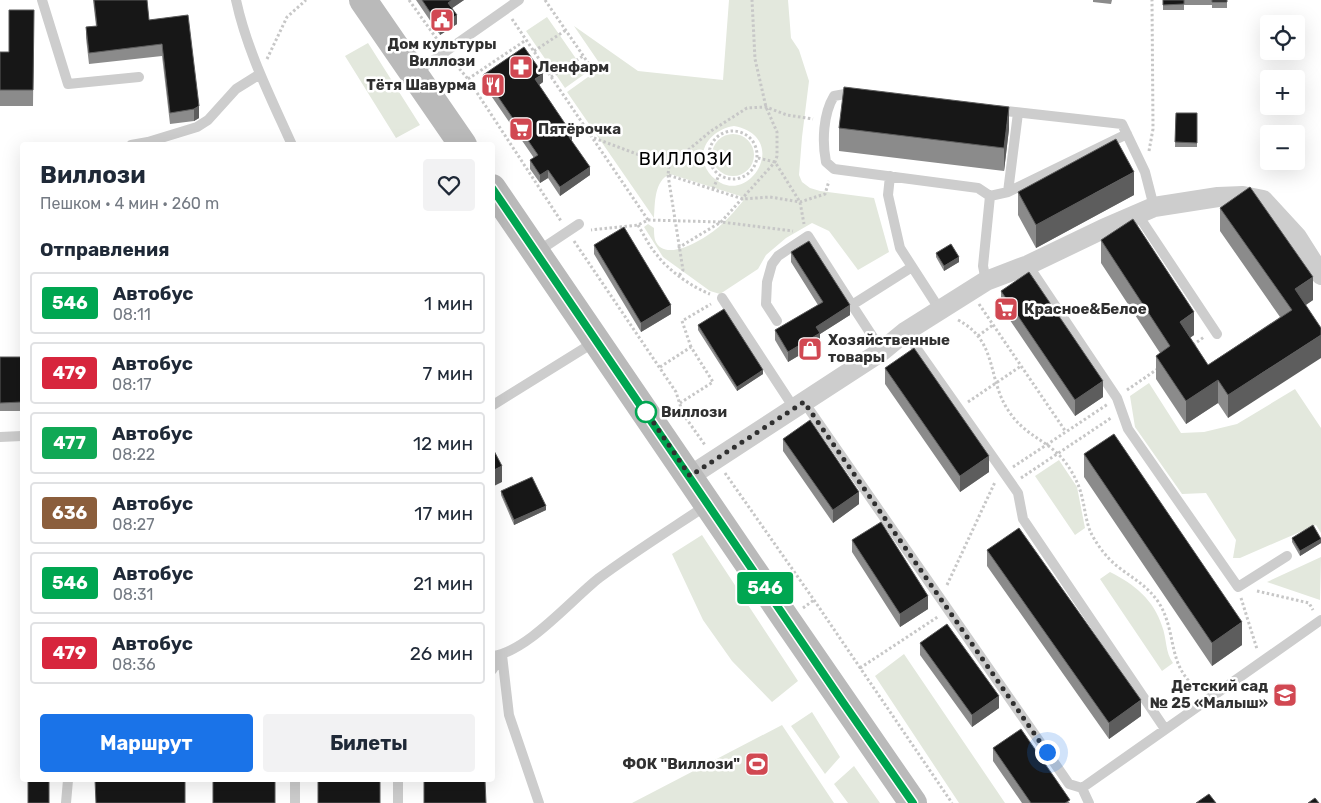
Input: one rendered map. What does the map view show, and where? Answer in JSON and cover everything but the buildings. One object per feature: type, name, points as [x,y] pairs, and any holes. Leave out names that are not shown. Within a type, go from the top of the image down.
[{"type":"main road","points":[[363,0],[461,142]]},
{"type":"main road","points":[[495,192],[913,803]]},
{"type":"street","points":[[690,476],[882,351],[905,332],[986,281],[1028,265],[1103,229],[1146,211],[1218,197],[1244,196],[1263,200],[1297,237],[1321,275]]},
{"type":"lane","points":[[42,0],[68,84],[138,77]]},
{"type":"lane","points":[[236,0],[240,21],[260,74],[291,142]]},
{"type":"lane","points":[[414,73],[505,10],[515,1]]},
{"type":"lane","points":[[145,142],[197,128],[208,120],[236,89],[260,74]]},
{"type":"lane","points":[[864,96],[845,94],[834,96],[828,106],[823,149],[826,162],[834,169],[978,188],[990,196],[1008,192],[1127,134]]},
{"type":"lane","points":[[989,110],[1122,124],[1145,172],[1146,211],[1216,332]]},
{"type":"lane","points":[[1008,192],[1018,113]]},
{"type":"lane","points":[[890,176],[888,195],[900,248],[940,310]]},
{"type":"lane","points":[[986,281],[982,266],[990,196]]},
{"type":"lane","points":[[536,252],[568,231],[581,227]]},
{"type":"lane","points":[[776,322],[766,304],[767,282],[772,264],[778,256],[807,235],[882,351]]},
{"type":"lane","points":[[1028,265],[1117,398],[1128,429],[1238,587],[1287,556]]},
{"type":"lane","points":[[852,305],[912,267]]},
{"type":"lane","points":[[722,298],[940,600],[1069,784],[1082,788],[1089,803]]},
{"type":"lane","points":[[905,332],[1005,473],[1018,493],[1023,519],[1165,729]]},
{"type":"lane","points":[[495,404],[597,340]]},
{"type":"lane","points":[[0,437],[20,436]]},
{"type":"lane","points":[[536,802],[509,715],[497,655],[533,636],[599,578],[708,504]]},
{"type":"lane","points":[[1082,788],[1321,620]]},
{"type":"lane","points":[[66,803],[68,782]]},
{"type":"lane","points":[[295,782],[295,803]]},
{"type":"lane","points":[[398,782],[398,803]]},
{"type":"path","points":[[260,74],[287,17],[306,0]]},
{"type":"path","points":[[409,0],[445,51],[468,79],[660,367],[676,392],[683,414],[952,803]]},
{"type":"path","points":[[545,0],[593,70]]},
{"type":"path","points":[[678,248],[721,222],[775,162],[777,156],[777,132],[766,107],[756,60],[752,0]]},
{"type":"path","points":[[1145,172],[1153,129],[1152,0]]},
{"type":"path","points":[[505,10],[648,220]]},
{"type":"path","points":[[534,51],[566,30]]},
{"type":"path","points":[[439,42],[446,37]]},
{"type":"path","points":[[468,79],[526,40]]},
{"type":"path","points":[[551,77],[583,56]]},
{"type":"path","points":[[679,276],[683,270],[674,221],[668,174],[669,166],[711,131],[746,108],[766,107],[787,116],[826,121]]},
{"type":"path","points":[[711,131],[716,138]]},
{"type":"path","points":[[732,131],[748,136],[754,142],[758,158],[750,173],[743,178],[735,180],[726,179],[718,175],[713,169],[709,161],[709,152],[711,144],[716,138],[723,133],[732,131]]},
{"type":"path","points":[[592,137],[669,166]]},
{"type":"path","points":[[581,227],[638,226],[648,220],[721,222],[807,235],[800,202],[775,162],[758,158]]},
{"type":"path","points":[[668,174],[743,199],[770,198],[800,202],[825,194],[834,169]]},
{"type":"path","points":[[713,189],[718,175]]},
{"type":"path","points":[[638,226],[657,256],[679,276],[698,289],[722,298]]},
{"type":"path","points":[[680,403],[713,382],[691,347],[682,322],[722,298]]},
{"type":"path","points":[[977,301],[1066,432]]},
{"type":"path","points":[[940,310],[969,326],[978,336],[988,352],[1001,397],[1018,424],[1058,454],[1068,466],[1082,496],[1091,532],[1096,542],[1117,566],[1140,582],[1158,601],[1168,622],[1172,646],[1181,670],[1187,679],[1208,699]]},
{"type":"path","points":[[978,336],[993,325]]},
{"type":"path","points":[[1190,347],[1216,332]]},
{"type":"path","points":[[660,367],[691,347]]},
{"type":"path","points":[[940,600],[994,483],[1005,473],[1166,364]]},
{"type":"path","points":[[977,396],[1022,366]]},
{"type":"path","points":[[1012,484],[1122,411]]},
{"type":"path","points":[[1264,660],[1255,647],[1238,587],[1309,603],[1321,620]]},
{"type":"path","points":[[860,668],[944,613]]},
{"type":"shaded area","points":[[729,0],[788,0],[791,38],[799,50],[809,81],[799,175],[802,182],[810,188],[874,198],[889,252],[858,270],[829,231],[812,223],[786,238],[766,255],[758,269],[720,294],[710,291],[663,257],[644,227],[648,224],[654,228],[655,240],[660,247],[668,250],[678,249],[699,241],[708,235],[728,219],[743,201],[740,196],[670,174],[665,177],[658,187],[654,218],[567,92],[602,67],[574,26],[638,71],[723,80]],"holes":[[[734,126],[752,133],[761,144],[762,157],[758,170],[748,180],[736,185],[723,184],[709,173],[703,157],[704,149],[712,136]]]},
{"type":"shaded area","points":[[547,17],[586,73],[565,88],[526,31]]},
{"type":"shaded area","points":[[368,43],[420,125],[396,138],[345,56]]},
{"type":"shaded area","points":[[733,134],[748,140],[754,155],[748,170],[733,176],[718,170],[712,155],[718,140]]},
{"type":"shaded area","points":[[1149,383],[1181,433],[1204,432],[1237,424],[1295,389],[1321,428],[1321,533],[1316,525],[1240,558],[1233,558],[1236,540],[1206,493],[1182,494],[1135,427],[1130,396]]},
{"type":"shaded area","points":[[1059,460],[1077,487],[1085,528],[1075,535],[1035,476]]},
{"type":"shaded area","points":[[702,535],[798,681],[772,702],[732,661],[703,620],[672,554]]},
{"type":"shaded area","points":[[1321,557],[1320,600],[1267,582]]},
{"type":"shaded area","points":[[1110,572],[1135,588],[1154,608],[1164,631],[1173,663],[1162,671],[1100,579]]},
{"type":"shaded area","points":[[904,654],[1005,803],[959,803],[875,676]]},
{"type":"shaded area","points":[[812,712],[840,757],[825,774],[791,726]]},
{"type":"shaded area","name":"ФОК \"Виллози\"","points":[[782,725],[834,803],[632,803]]},
{"type":"shaded area","points":[[854,766],[880,803],[848,803],[834,784]]},
{"type":"bus line","name":"546","points":[[495,192],[913,803]]},
{"type":"place","name":"Дом культуры Виллози","points":[[442,20]]},
{"type":"place","name":"Ленфарм","points":[[521,67]]},
{"type":"place","name":"Тётя Шавурма","points":[[493,85]]},
{"type":"place","name":"Пятёрочка","points":[[521,129]]},
{"type":"place","name":"Красное&Белое","points":[[1006,309]]},
{"type":"place","name":"Хозяйственные товары","points":[[810,349]]},
{"type":"place","name":"Виллози","points":[[646,412]]},
{"type":"place","name":"Детский сад № 25 «Малыш»","points":[[1285,695]]},
{"type":"place","name":"ФОК \"Виллози\"","points":[[757,764]]},
{"type":"district","name":"ВИЛЛОЗИ","points":[[686,159]]},
{"type":"route","points":[[646,412],[645,410],[690,476],[804,402],[1047,752]]}]
